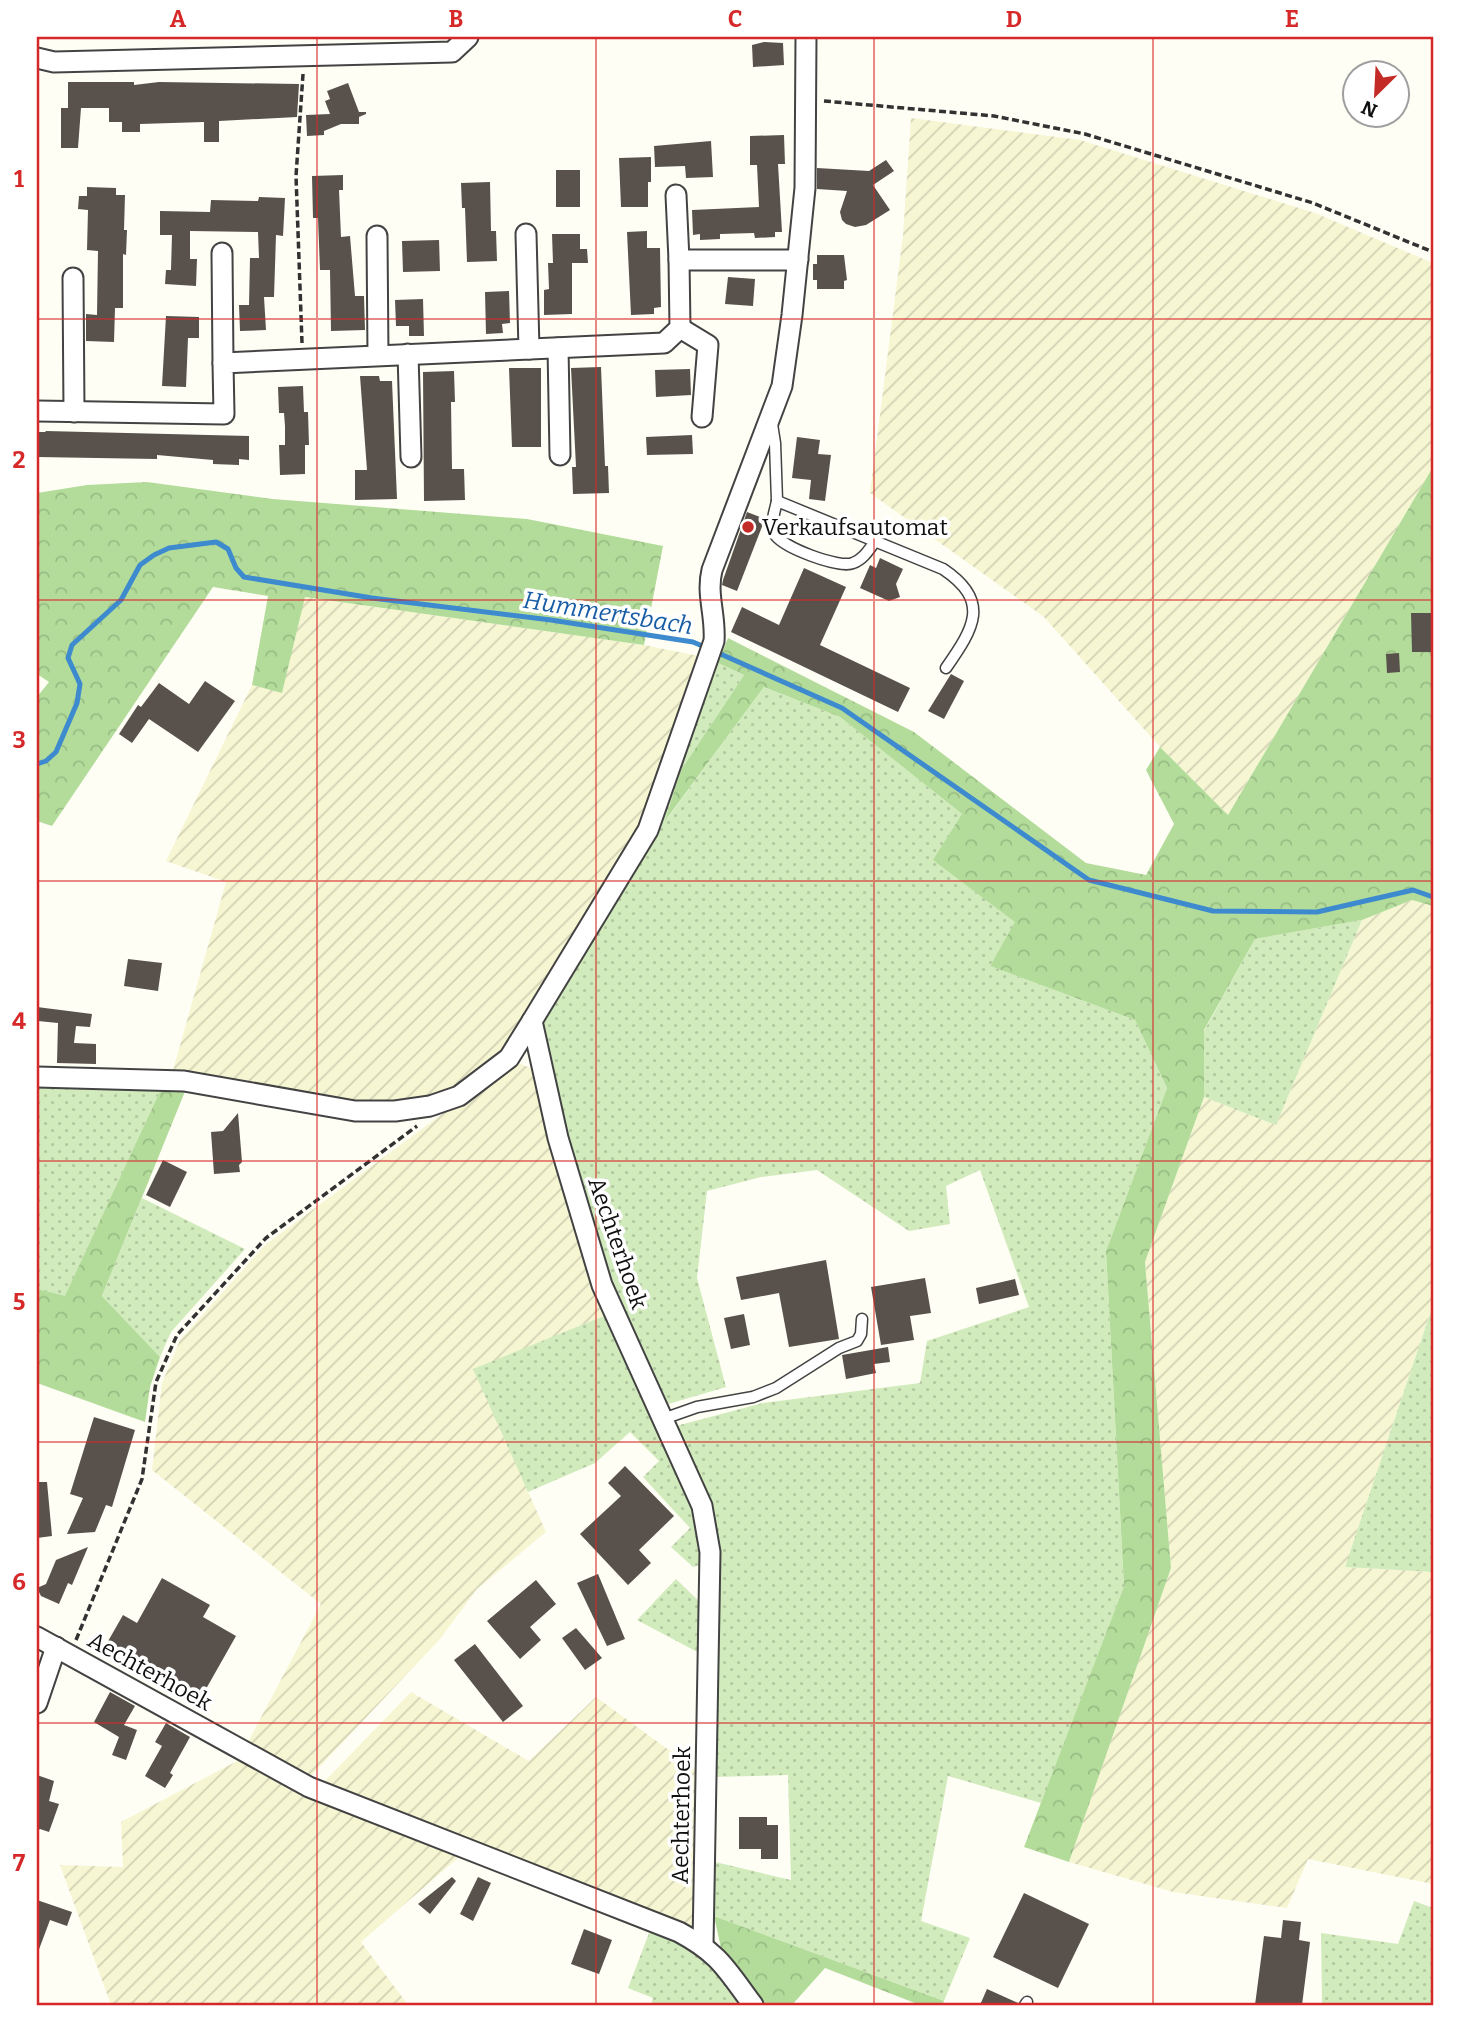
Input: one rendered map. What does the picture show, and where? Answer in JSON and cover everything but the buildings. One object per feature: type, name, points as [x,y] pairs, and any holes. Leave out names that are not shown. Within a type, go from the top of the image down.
[{"type":"street","points":[[37,58],[54,62],[452,52],[468,37]]},
{"type":"street","points":[[37,1077],[184,1081],[355,1111],[395,1111],[430,1106],[459,1096],[509,1058],[648,830],[709,660],[716,622],[708,587],[712,570],[782,386],[805,188],[806,37]]},
{"type":"street","points":[[223,363],[664,343],[680,328],[676,195]]},
{"type":"street","points":[[526,234],[529,349]]},
{"type":"street","points":[[377,236],[378,355]]},
{"type":"street","points":[[37,411],[223,414],[222,253]]},
{"type":"street","points":[[679,260],[798,260]]},
{"type":"street","points":[[73,278],[74,412]]},
{"type":"street","points":[[680,328],[708,345],[702,418]]},
{"type":"street","points":[[558,348],[560,455]]},
{"type":"street","points":[[408,354],[411,457]]},
{"type":"street","name":"Aechterhoek","points":[[532,1021],[558,1138],[603,1285],[702,1506],[710,1552],[703,1945]]},
{"type":"street","name":"Aechterhoek","points":[[37,1637],[309,1787],[679,1932],[703,1945],[719,1959],[753,2005]]},
{"type":"street","points":[[37,1703],[63,1651]]},
{"type":"lane","points":[[771,417],[775,443],[777,501],[773,523],[775,534],[781,542],[837,564],[852,564],[863,557],[877,540]]},
{"type":"lane","points":[[751,469],[776,477]]},
{"type":"lane","points":[[777,501],[877,540],[943,569],[958,579],[970,593],[974,612],[957,653],[946,668]]},
{"type":"lane","points":[[663,1419],[697,1407],[753,1397],[776,1388],[839,1349],[857,1341],[861,1334],[862,1319]]},
{"type":"path","points":[[303,359],[296,176],[304,56]]},
{"type":"path","points":[[806,100],[994,116],[1085,134],[1313,204],[1433,252]]},
{"type":"path","points":[[63,1651],[142,1479],[156,1382],[177,1335],[266,1238],[427,1119]]},
{"type":"green space","points":[[911,118],[1080,140],[1315,213],[1433,263],[1433,467],[1228,815],[1160,747],[1044,617],[870,493],[903,235]]},
{"type":"green space","points":[[1433,467],[1433,906],[1412,900],[1362,920],[1255,939],[1204,1030],[1204,1097],[1145,1262],[1171,1568],[1069,1862],[1024,1847],[1124,1586],[1106,1251],[1167,1088],[1135,1020],[990,966],[1015,922],[933,860],[962,814],[840,717],[764,687],[665,821],[681,770],[744,675],[718,663],[728,638],[914,732],[1086,863],[1146,875],[1174,824],[1146,770],[1160,747],[1228,815]]},
{"type":"green space","points":[[147,482],[273,499],[527,519],[663,546],[644,645],[305,597],[282,693],[252,685],[268,596],[213,587],[52,826],[37,821],[37,697],[49,682],[37,674],[37,493],[87,485]]},
{"type":"green space","points":[[304,597],[644,645],[704,657],[642,829],[504,1052],[454,1090],[422,1102],[353,1105],[172,1074],[226,882],[166,861],[252,685],[282,692]]},
{"type":"green space","points":[[718,663],[744,675],[681,770],[667,819],[764,687],[840,717],[962,814],[1016,922],[990,966],[1135,1020],[1167,1088],[1106,1251],[1124,1586],[1041,1803],[948,1776],[921,1921],[970,1938],[944,2001],[714,1916],[715,1862],[791,1880],[788,1775],[712,1777],[717,1548],[676,1426],[763,1403],[920,1383],[927,1341],[1029,1307],[980,1170],[946,1186],[950,1224],[909,1231],[817,1170],[761,1177],[707,1191],[697,1278],[726,1387],[665,1405],[609,1281],[562,1131],[541,1020],[652,836]]},
{"type":"green space","points":[[1412,900],[1433,906],[1433,1305],[1345,1567],[1433,1572],[1433,1884],[1308,1859],[1287,1908],[1173,1892],[1069,1862],[1171,1568],[1145,1262],[1204,1097],[1276,1125],[1362,920]]},
{"type":"green space","points":[[1362,920],[1276,1125],[1204,1097],[1204,1031],[1255,939]]},
{"type":"green space","points":[[514,1061],[537,1071],[609,1314],[474,1370],[546,1532],[477,1589],[440,1639],[309,1778],[247,1744],[321,1604],[152,1470],[162,1383],[180,1340],[265,1245]]},
{"type":"green space","points":[[37,1086],[161,1089],[65,1297],[37,1289]]},
{"type":"green space","points":[[161,1089],[186,1089],[102,1296],[160,1357],[150,1387],[145,1422],[37,1383],[37,1289],[65,1296]]},
{"type":"green space","points":[[142,1198],[245,1249],[171,1332],[160,1357],[102,1296]]},
{"type":"green space","points":[[1433,1305],[1433,1572],[1345,1567]]},
{"type":"green space","points":[[609,1314],[696,1500],[703,1564],[693,1567],[671,1547],[690,1528],[643,1477],[659,1461],[630,1432],[595,1463],[528,1492],[473,1369]]},
{"type":"green space","points":[[676,1579],[702,1604],[701,1654],[637,1620]]},
{"type":"green space","points":[[411,1692],[529,1761],[596,1697],[699,1772],[694,1931],[322,1784]]},
{"type":"green space","points":[[241,1759],[460,1856],[361,1942],[408,2005],[111,2005],[60,1865],[123,1867],[121,1822]]},
{"type":"green space","points":[[1414,1901],[1433,1908],[1433,2005],[1322,2005],[1321,1933],[1398,1944]]},
{"type":"green space","points":[[714,1916],[944,2001],[942,2005],[920,2005],[825,1968],[792,2005],[760,2005],[721,1948]]},
{"type":"green space","points":[[651,1928],[702,1952],[744,2005],[651,2005],[653,1998],[628,1988]]},
{"type":"waterway","name":"Hummertsbach","points":[[37,764],[46,761],[56,752],[77,703],[80,684],[68,658],[72,645],[121,600],[140,565],[169,548],[216,542],[228,549],[236,568],[244,577],[372,598],[551,620],[693,642],[707,648]]},
{"type":"waterway","name":"Hummertsbach","points":[[716,652],[842,708],[1089,880],[1213,911],[1317,912],[1413,890],[1433,897]]},
{"type":"place","name":"Verkaufsautomat","points":[[748,527]]}]
